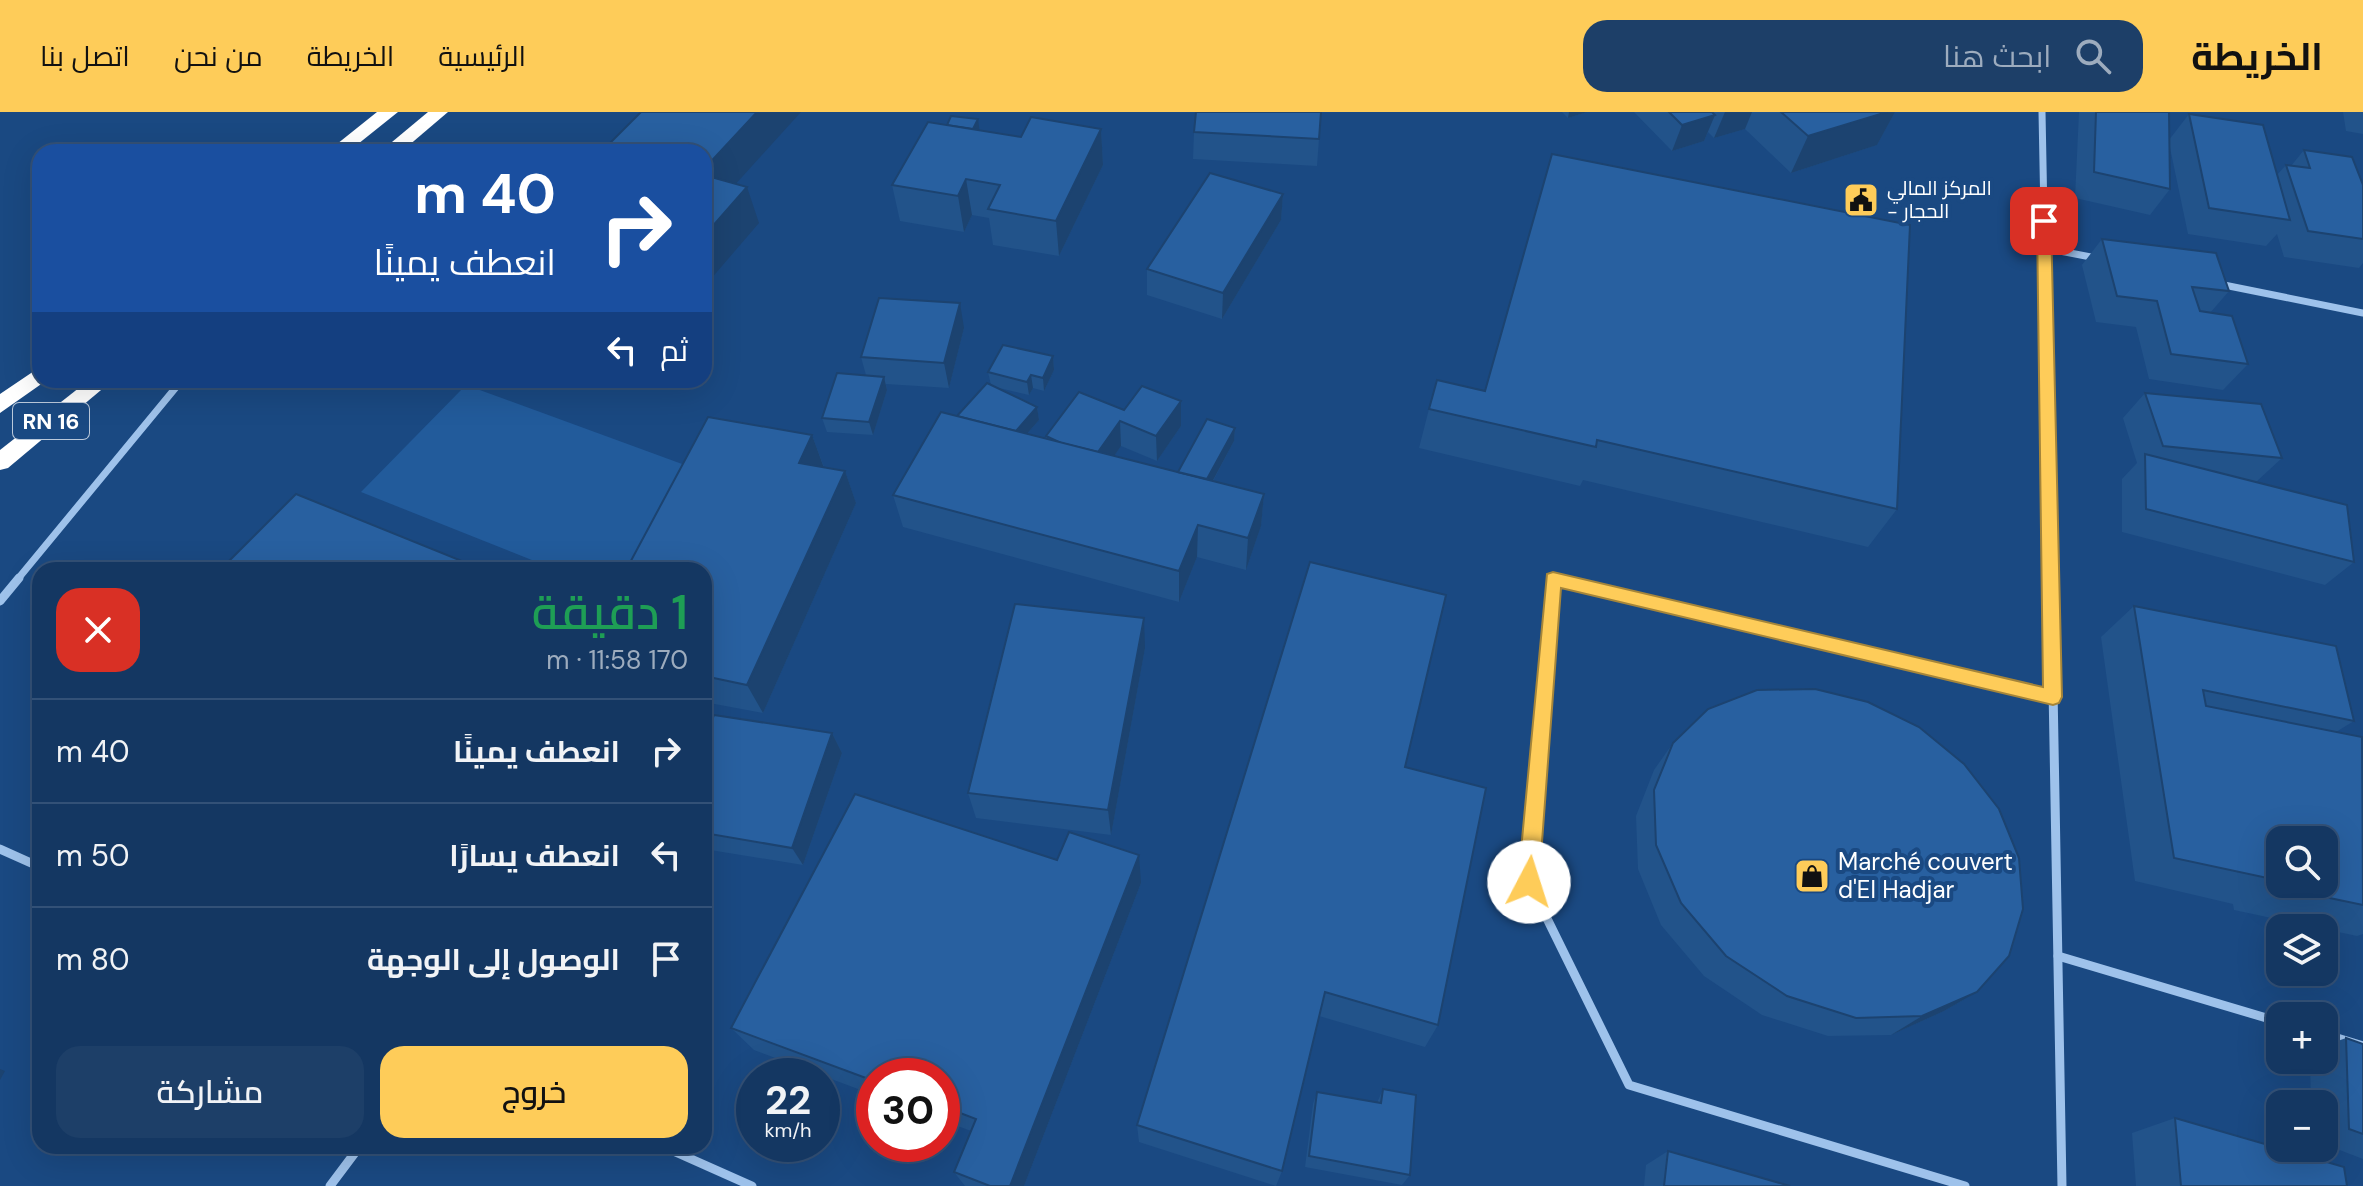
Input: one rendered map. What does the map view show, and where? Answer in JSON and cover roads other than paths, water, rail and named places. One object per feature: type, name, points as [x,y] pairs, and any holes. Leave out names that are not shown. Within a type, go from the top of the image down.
[{"type":"highway","points":[[347,144],[389,112]]},
{"type":"highway","points":[[399,144],[439,112]]},
{"type":"highway","name":"RN 16","points":[[0,405],[32,381]]},
{"type":"highway","name":"RN 16","points":[[0,462],[93,388]]},
{"type":"street","points":[[2042,112],[2062,1186]]},
{"type":"street","points":[[2044,248],[2105,260]]},
{"type":"street","points":[[2211,282],[2363,313]]},
{"type":"street","points":[[32,562],[175,388]]},
{"type":"street","points":[[0,601],[32,562]]},
{"type":"street","points":[[1965,1186],[1629,1085],[1529,882],[1553,579],[2053,697]]},
{"type":"street","points":[[0,849],[32,863]]},
{"type":"street","points":[[2058,956],[2266,1018]]},
{"type":"street","points":[[2338,1038],[2363,1046]]},
{"type":"street","points":[[330,1186],[354,1154]]},
{"type":"street","points":[[680,1154],[752,1186]]},
{"type":"place","name":"المركز المالي - الحجار","points":[[1861,200]]},
{"type":"place","name":"Marché couvert d'El Hadjar","points":[[1812,876]]}]
